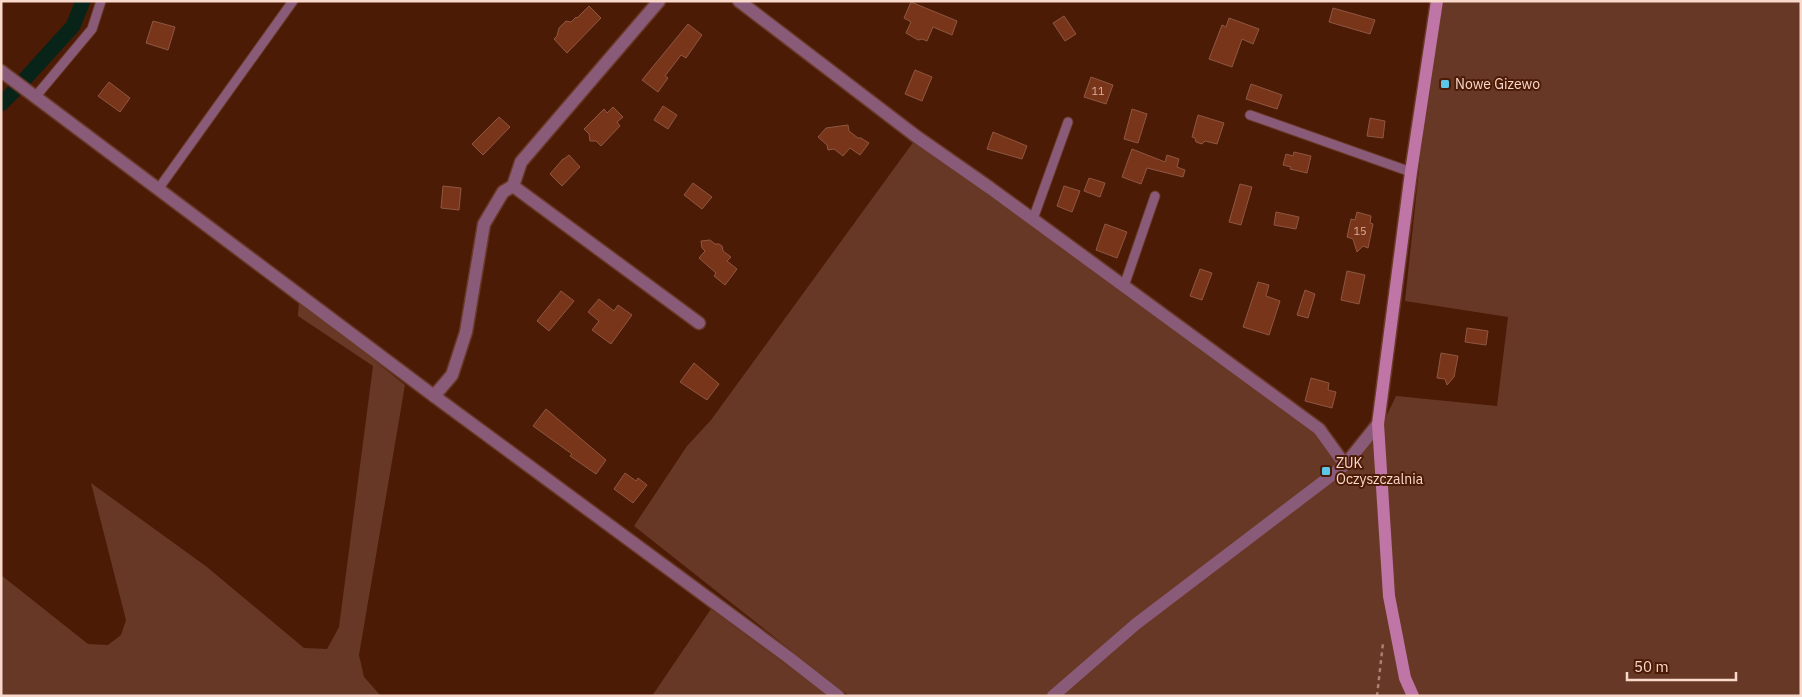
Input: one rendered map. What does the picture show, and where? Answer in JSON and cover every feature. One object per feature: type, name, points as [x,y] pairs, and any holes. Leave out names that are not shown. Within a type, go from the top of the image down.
[{"type":"street","points":[[434,396],[452,375],[466,332],[484,224],[502,192],[513,186],[521,162],[659,1]]},
{"type":"street","points":[[739,1],[917,137],[1033,219],[1319,429],[1346,465]]},
{"type":"street","points":[[1413,696],[1405,678],[1388,596],[1378,424],[1410,172],[1437,1]]},
{"type":"street","points":[[1,71],[838,696]]},
{"type":"street","points":[[513,186],[699,323]]},
{"type":"street","points":[[1053,696],[1136,624],[1346,465],[1378,424]]},
{"type":"lane","points":[[36,96],[92,29],[101,1]]},
{"type":"lane","points":[[159,188],[293,1]]},
{"type":"lane","points":[[1250,115],[1410,172]]},
{"type":"lane","points":[[1033,219],[1068,122]]},
{"type":"lane","points":[[1124,286],[1155,196]]},
{"type":"path","points":[[1377,696],[1383,641]]},
{"type":"shaded area","points":[[1437,1],[1801,1],[1801,696],[1044,696],[1043,694],[1041,696],[849,696],[634,526],[687,446],[711,420],[917,137],[1347,457],[1375,440],[1396,396],[1497,406],[1508,317],[1405,301]]},
{"type":"shaded area","points":[[299,300],[405,385],[359,655],[364,677],[381,696],[1,696],[1,575],[88,644],[108,645],[121,635],[126,620],[91,483],[207,567],[304,648],[327,649],[339,627],[373,366],[298,316]]},
{"type":"shaded area","points":[[711,609],[828,696],[652,696]]},
{"type":"building","points":[[911,2],[957,21],[952,35],[933,27],[927,41],[918,40],[906,33],[911,22],[904,18]]},
{"type":"building","points":[[589,6],[601,18],[567,53],[554,39],[559,28],[566,21],[571,22],[577,18]]},
{"type":"building","points":[[1333,8],[1375,20],[1370,34],[1329,22]]},
{"type":"building","points":[[1064,16],[1076,34],[1065,41],[1053,23]]},
{"type":"building","points":[[1229,18],[1259,29],[1253,44],[1242,39],[1232,67],[1209,59],[1222,25],[1226,27]]},
{"type":"building","points":[[153,21],[175,27],[168,50],[146,43]]},
{"type":"building","points":[[688,24],[702,35],[686,58],[681,55],[665,76],[668,78],[658,92],[642,80]]},
{"type":"building","points":[[915,70],[932,77],[922,101],[905,94]]},
{"type":"building","points":[[1091,77],[1113,85],[1106,104],[1084,97]]},
{"type":"building","points":[[109,82],[130,98],[120,112],[98,96]]},
{"type":"building","points":[[1251,84],[1282,95],[1277,109],[1246,99]]},
{"type":"building","points":[[663,106],[677,115],[668,129],[654,120]]},
{"type":"building","points":[[613,107],[623,117],[617,122],[620,126],[601,146],[596,141],[590,141],[589,134],[584,129],[604,109],[607,113]]},
{"type":"building","points":[[1132,109],[1147,114],[1138,143],[1124,139]]},
{"type":"building","points":[[1198,115],[1224,123],[1217,144],[1205,141],[1202,144],[1196,142],[1195,138],[1192,137]]},
{"type":"building","points":[[499,117],[510,127],[483,155],[472,144]]},
{"type":"building","points":[[1370,118],[1385,121],[1383,138],[1367,136]]},
{"type":"building","points":[[848,125],[849,131],[869,143],[860,155],[850,148],[843,156],[834,149],[828,150],[827,145],[818,137],[826,128]]},
{"type":"building","points":[[993,132],[1027,146],[1022,159],[987,149]]},
{"type":"building","points":[[1132,149],[1165,162],[1167,155],[1179,159],[1177,167],[1185,170],[1183,177],[1147,168],[1141,184],[1122,177]]},
{"type":"building","points":[[1294,152],[1311,156],[1307,173],[1290,169],[1291,167],[1283,165],[1286,154],[1293,156]]},
{"type":"building","points":[[569,155],[580,167],[562,186],[550,174]]},
{"type":"building","points":[[1089,178],[1105,183],[1100,197],[1084,191]]},
{"type":"building","points":[[693,183],[712,197],[702,209],[684,195]]},
{"type":"building","points":[[1240,184],[1252,187],[1241,225],[1229,222]]},
{"type":"building","points":[[443,186],[461,188],[459,210],[441,208]]},
{"type":"building","points":[[1064,186],[1080,191],[1072,212],[1057,206]]},
{"type":"building","points":[[1276,212],[1299,217],[1296,229],[1274,225]]},
{"type":"building","points":[[1357,212],[1371,216],[1370,223],[1373,224],[1368,248],[1363,246],[1357,252],[1353,239],[1347,237],[1351,219],[1355,220]]},
{"type":"building","points":[[1105,224],[1127,232],[1117,258],[1096,250]]},
{"type":"building","points":[[710,240],[722,246],[723,251],[731,257],[727,261],[737,269],[725,285],[714,276],[716,273],[699,258],[705,251],[702,248],[701,241]]},
{"type":"building","points":[[1200,269],[1212,273],[1202,300],[1190,296]]},
{"type":"building","points":[[1347,271],[1365,275],[1359,304],[1341,300]]},
{"type":"building","points":[[1258,282],[1269,285],[1266,296],[1280,301],[1269,335],[1243,327]]},
{"type":"building","points":[[1305,290],[1315,294],[1308,318],[1297,315]]},
{"type":"building","points":[[561,291],[574,301],[549,331],[537,321]]},
{"type":"building","points":[[599,299],[614,311],[618,305],[632,315],[611,344],[592,330],[599,321],[588,312]]},
{"type":"building","points":[[1467,328],[1488,331],[1486,345],[1465,342]]},
{"type":"building","points":[[1441,353],[1458,356],[1454,377],[1447,385],[1445,379],[1437,378]]},
{"type":"building","points":[[694,363],[719,384],[707,400],[680,382]]},
{"type":"building","points":[[1311,378],[1329,383],[1328,390],[1336,392],[1332,408],[1305,401]]},
{"type":"building","points":[[546,409],[606,460],[596,474],[533,426]]},
{"type":"building","points":[[625,473],[636,481],[638,478],[647,485],[633,503],[614,489]]},
{"type":"waterway","points":[[24,80],[73,26],[83,1]]},
{"type":"waterway","points":[[1,104],[15,90]]},
{"type":"place","name":"Nowe Gizewo","points":[[1445,84]]},
{"type":"place","name":"ZUK Oczyszczalnia","points":[[1326,471]]}]
